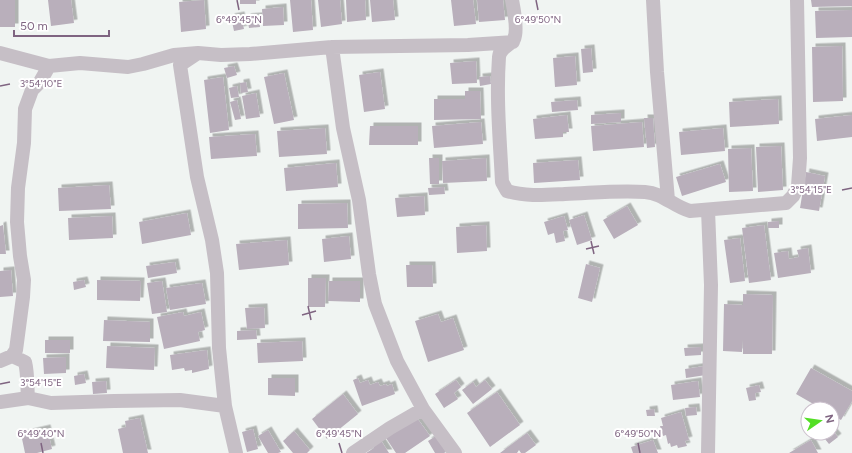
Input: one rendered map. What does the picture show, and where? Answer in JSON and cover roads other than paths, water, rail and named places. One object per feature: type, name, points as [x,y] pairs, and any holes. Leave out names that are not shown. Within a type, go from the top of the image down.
[{"type":"street","points":[[512,0],[515,37],[512,42],[505,46],[499,55],[498,84],[502,182],[507,191],[518,195],[536,196],[607,192],[647,192],[658,194],[680,209],[690,212],[786,203],[793,196],[798,186],[800,158],[797,0]]},
{"type":"street","points":[[653,0],[657,72],[668,200]]},
{"type":"street","points":[[0,53],[49,66],[80,63],[128,67],[174,54],[250,54],[332,46],[468,45],[512,42]]},
{"type":"street","points":[[332,46],[343,128],[359,200],[369,274],[375,304],[397,361],[423,409],[455,453]]},
{"type":"street","points":[[198,53],[180,65],[197,177],[212,240],[217,273],[219,348],[225,406],[236,453]]},
{"type":"street","points":[[6,359],[16,350],[23,297],[24,280],[17,222],[18,188],[24,143],[25,109],[32,90],[40,82],[49,66]]},
{"type":"street","points":[[708,210],[711,285],[708,453]]},
{"type":"street","points":[[6,359],[26,362],[28,372],[28,398]]},
{"type":"street","points":[[0,402],[28,398],[51,404],[180,400],[225,406]]},
{"type":"street","points":[[353,453],[390,428],[423,409]]}]
